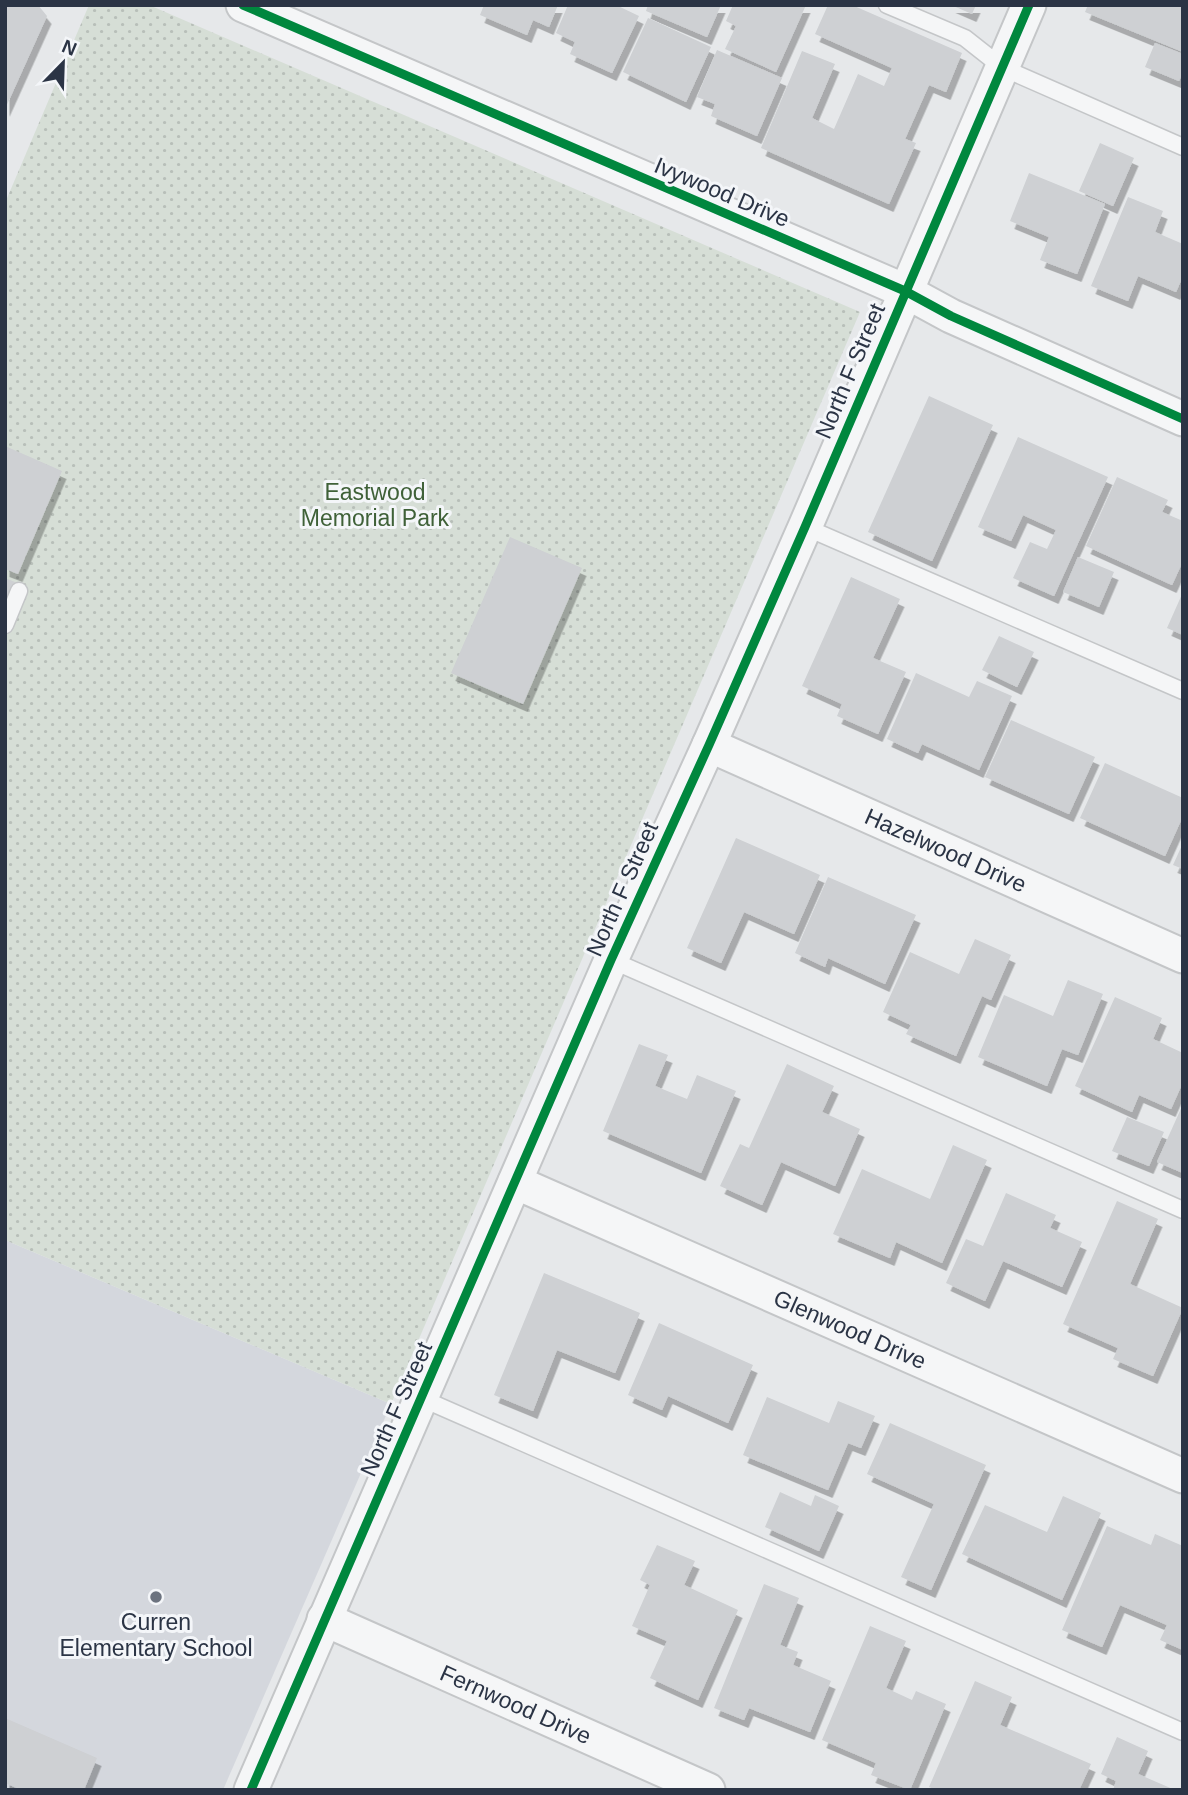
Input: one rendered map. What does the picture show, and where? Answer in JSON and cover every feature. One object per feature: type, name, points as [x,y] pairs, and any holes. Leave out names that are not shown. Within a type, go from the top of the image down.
[{"type":"street","name":"Ivywood Drive","points":[[243,5],[905,291],[951,316],[1183,419]]},
{"type":"street","name":"North F Street","points":[[251,1790],[611,960],[805,527],[1029,5]]},
{"type":"street","name":"Hazelwood Drive","points":[[709,745],[1183,956]]},
{"type":"street","name":"Glenwood Drive","points":[[515,1182],[1183,1476]]},
{"type":"street","name":"Fernwood Drive","points":[[324,1619],[708,1790]]},
{"type":"lane","points":[[887,5],[965,38],[1003,68],[1183,147]]},
{"type":"lane","points":[[805,527],[1183,691]]},
{"type":"lane","points":[[5,625],[19,591]]},
{"type":"lane","points":[[611,960],[1183,1210]]},
{"type":"lane","points":[[422,1399],[1183,1732]]},
{"type":"shaded area","name":"Curren Elementary School","points":[[5,1240],[391,1404],[223,1790],[5,1790]]},
{"type":"green space","name":"Eastwood Memorial Park","points":[[89,5],[149,5],[860,312],[391,1404],[5,1240],[5,203]]},
{"type":"building","points":[[5,5],[38,5],[47,16],[5,109]]},
{"type":"building","points":[[484,5],[558,5],[549,27],[533,20],[527,35],[480,15]]},
{"type":"building","points":[[568,5],[616,5],[639,16],[612,73],[570,54],[575,42],[556,33]]},
{"type":"building","points":[[648,5],[721,5],[707,37],[646,11]]},
{"type":"building","points":[[733,5],[806,5],[776,72],[725,49],[736,26],[726,21]]},
{"type":"building","points":[[828,5],[852,5],[962,53],[946,92],[929,85],[905,139],[916,143],[889,204],[761,148],[802,51],[835,64],[812,118],[834,129],[858,74],[884,86],[892,68],[815,34]]},
{"type":"building","points":[[951,5],[976,5],[972,14]]},
{"type":"building","points":[[1088,5],[1183,5],[1183,52],[1085,12]]},
{"type":"building","points":[[648,18],[711,47],[686,102],[623,72]]},
{"type":"building","points":[[1155,43],[1183,54],[1183,72],[1179,81],[1145,67]]},
{"type":"building","points":[[717,50],[782,78],[757,136],[711,116],[715,104],[697,97]]},
{"type":"building","points":[[1100,143],[1134,158],[1113,206],[1079,191]]},
{"type":"building","points":[[1029,173],[1105,204],[1077,274],[1040,260],[1049,237],[1010,221]]},
{"type":"building","points":[[1128,197],[1163,211],[1155,232],[1183,244],[1183,276],[1176,292],[1138,276],[1128,301],[1091,286]]},
{"type":"building","points":[[929,396],[993,425],[932,561],[868,532]]},
{"type":"building","points":[[1018,437],[1108,477],[1054,596],[1013,578],[1030,542],[1047,549],[1056,530],[1023,515],[1011,541],[978,527]]},
{"type":"building","points":[[5,446],[62,471],[18,574],[5,569]]},
{"type":"building","points":[[1117,477],[1168,500],[1162,512],[1183,521],[1183,561],[1172,585],[1086,546]]},
{"type":"building","points":[[510,537],[582,568],[523,704],[451,673]]},
{"type":"building","points":[[1078,557],[1114,572],[1099,607],[1063,592]]},
{"type":"building","points":[[851,577],[900,599],[873,658],[906,672],[878,734],[837,716],[842,704],[802,686]]},
{"type":"building","points":[[5,578],[15,582],[5,607]]},
{"type":"building","points":[[1183,592],[1183,635],[1167,628]]},
{"type":"building","points":[[999,636],[1034,652],[1017,687],[982,670]]},
{"type":"building","points":[[916,673],[969,697],[977,681],[1012,696],[979,770],[922,744],[918,753],[887,739]]},
{"type":"building","points":[[1011,720],[1095,757],[1069,814],[985,777]]},
{"type":"building","points":[[1105,763],[1183,798],[1183,816],[1165,856],[1080,818]]},
{"type":"building","points":[[736,838],[820,875],[794,934],[744,912],[721,963],[687,948]]},
{"type":"building","points":[[1183,843],[1183,869],[1173,865]]},
{"type":"building","points":[[828,877],[916,915],[885,984],[828,958],[825,967],[795,953]]},
{"type":"building","points":[[975,939],[1011,955],[991,1000],[982,996],[956,1056],[906,1034],[911,1025],[883,1012],[910,952],[959,974]]},
{"type":"building","points":[[1068,980],[1103,994],[1078,1055],[1062,1049],[1047,1086],[978,1057],[1004,995],[1053,1016]]},
{"type":"building","points":[[1115,997],[1162,1018],[1153,1039],[1183,1053],[1183,1082],[1171,1109],[1139,1095],[1132,1112],[1075,1086]]},
{"type":"building","points":[[639,1044],[668,1055],[655,1086],[687,1099],[697,1075],[736,1091],[701,1173],[603,1131]]},
{"type":"building","points":[[787,1064],[834,1086],[822,1112],[860,1129],[835,1186],[781,1162],[762,1205],[720,1186],[740,1144],[749,1148]]},
{"type":"building","points":[[1183,1104],[1183,1173],[1157,1162]]},
{"type":"building","points":[[1127,1117],[1164,1132],[1149,1166],[1112,1151]]},
{"type":"building","points":[[953,1145],[987,1160],[942,1263],[896,1242],[890,1258],[833,1234],[862,1169],[930,1199]]},
{"type":"building","points":[[1006,1193],[1056,1215],[1050,1228],[1082,1242],[1062,1287],[1003,1261],[985,1301],[946,1283],[966,1239],[983,1246]]},
{"type":"building","points":[[1117,1201],[1158,1219],[1130,1284],[1183,1308],[1153,1376],[1113,1359],[1118,1348],[1063,1324]]},
{"type":"building","points":[[544,1273],[640,1313],[615,1373],[557,1350],[533,1411],[494,1395]]},
{"type":"building","points":[[659,1323],[753,1365],[728,1423],[668,1396],[662,1410],[628,1395]]},
{"type":"building","points":[[767,1397],[829,1423],[838,1401],[875,1416],[861,1448],[848,1443],[828,1490],[743,1455]]},
{"type":"building","points":[[890,1423],[986,1465],[931,1590],[901,1577],[934,1504],[867,1474]]},
{"type":"building","points":[[780,1492],[811,1506],[815,1495],[839,1506],[819,1551],[765,1527]]},
{"type":"building","points":[[1063,1496],[1101,1513],[1062,1600],[962,1554],[985,1505],[1047,1532]]},
{"type":"building","points":[[1107,1526],[1151,1545],[1155,1534],[1183,1546],[1183,1650],[1160,1640],[1167,1625],[1120,1605],[1102,1647],[1062,1630]]},
{"type":"building","points":[[657,1545],[695,1561],[684,1585],[738,1610],[698,1700],[650,1678],[667,1641],[632,1626],[650,1585],[640,1580]]},
{"type":"building","points":[[764,1584],[799,1598],[780,1645],[798,1652],[793,1665],[831,1681],[810,1732],[749,1708],[744,1720],[714,1708]]},
{"type":"building","points":[[870,1626],[906,1641],[886,1688],[912,1700],[916,1691],[946,1704],[910,1790],[871,1775],[876,1763],[822,1740]]},
{"type":"building","points":[[975,1681],[1012,1697],[1000,1725],[1091,1764],[1079,1790],[936,1790],[929,1787]]},
{"type":"building","points":[[5,1718],[97,1758],[84,1790],[21,1790],[5,1783]]},
{"type":"building","points":[[1117,1737],[1148,1751],[1138,1774],[1175,1790],[1113,1790],[1116,1781],[1101,1774]]},
{"type":"cycle path","points":[[243,5],[905,291],[951,316],[1183,419]]},
{"type":"cycle path","points":[[251,1790],[611,960],[805,527],[1029,5]]},
{"type":"place","name":"Curren Elementary School","points":[[156,1597]]}]
